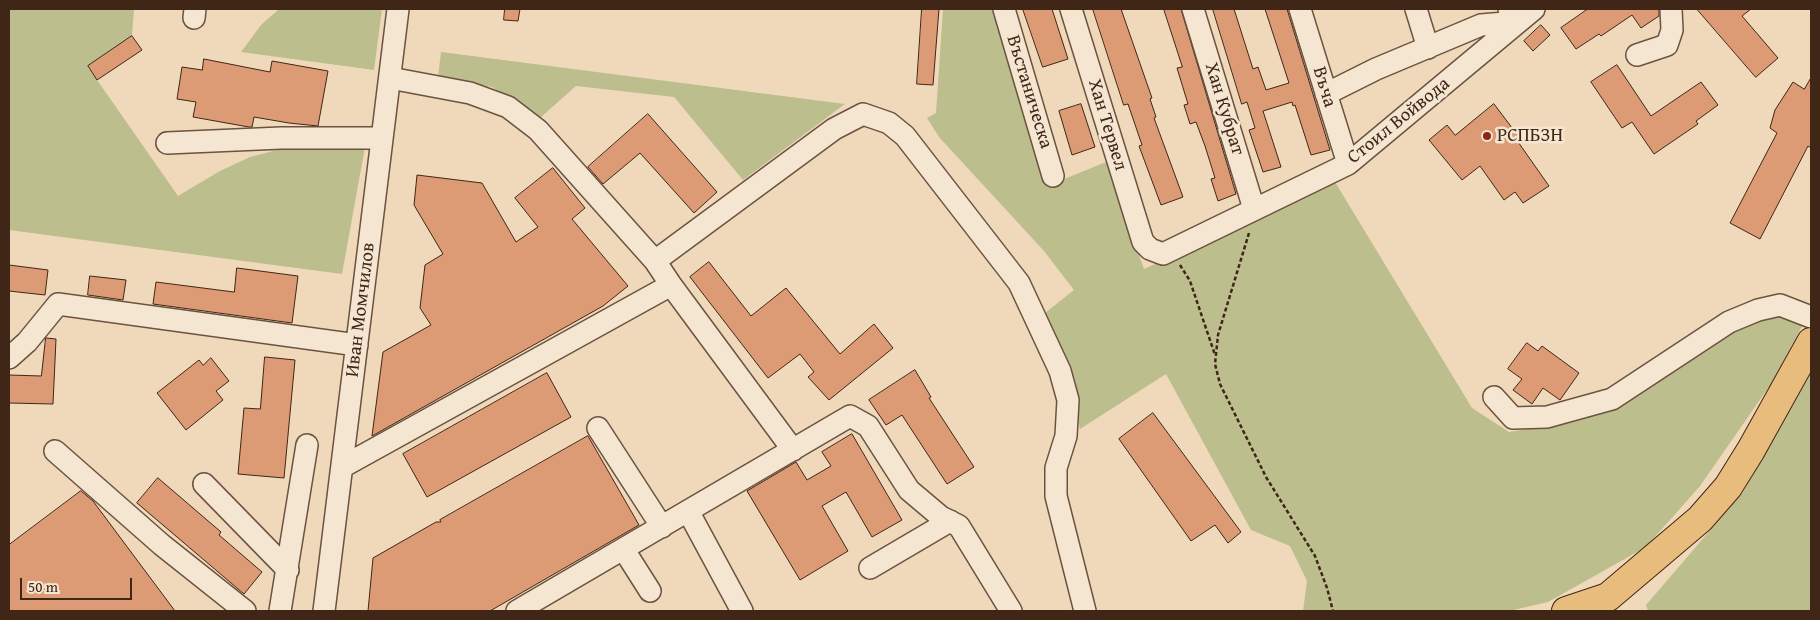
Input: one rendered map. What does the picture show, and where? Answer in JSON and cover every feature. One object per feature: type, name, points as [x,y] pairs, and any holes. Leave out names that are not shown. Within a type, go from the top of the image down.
[{"type":"main road","points":[[1566,611],[1608,597],[1700,519],[1728,487],[1751,450],[1811,342]]},
{"type":"street","name":"Иван Момчилов","points":[[324,611],[398,9]]},
{"type":"street","name":"Въстаническа","points":[[1004,9],[1053,176]]},
{"type":"street","name":"Хан Тервел","points":[[1071,9],[1143,242],[1150,249],[1163,254]]},
{"type":"street","name":"Хан Кубрат","points":[[1193,9],[1254,209]]},
{"type":"street","name":"Въча","points":[[1300,9],[1348,164]]},
{"type":"street","points":[[1416,9],[1428,48]]},
{"type":"street","name":"Стоил Войвода","points":[[1163,254],[1348,164],[1513,15],[1534,9]]},
{"type":"street","points":[[1637,55],[1667,45],[1672,30],[1671,9]]},
{"type":"street","points":[[1326,94],[1480,25],[1513,15]]},
{"type":"street","points":[[390,78],[470,93],[508,107],[538,130],[655,261],[793,450]]},
{"type":"street","points":[[655,261],[834,129],[863,114],[889,122],[905,136],[1019,283],[1060,371],[1068,400],[1066,436],[1056,468],[1056,496],[1084,611]]},
{"type":"street","points":[[167,144],[282,138],[382,138]]},
{"type":"street","points":[[342,467],[671,285]]},
{"type":"street","points":[[9,358],[27,342],[58,304],[357,345]]},
{"type":"street","points":[[1494,397],[1513,418],[1547,417],[1612,399],[1729,322],[1758,310],[1780,305],[1811,317]]},
{"type":"street","points":[[517,611],[850,416],[868,426],[909,490],[941,517],[959,526],[1011,611]]},
{"type":"street","points":[[598,428],[662,527]]},
{"type":"street","points":[[280,611],[307,444]]},
{"type":"street","points":[[55,451],[162,545],[244,611]]},
{"type":"street","points":[[204,484],[288,570]]},
{"type":"street","points":[[688,511],[742,611]]},
{"type":"street","points":[[870,568],[950,521]]},
{"type":"street","points":[[624,550],[650,592]]},
{"type":"path","points":[[1254,209],[1244,255],[1218,334],[1215,364],[1220,384],[1266,477],[1315,556],[1333,611]]},
{"type":"path","points":[[1163,254],[1183,268],[1190,281],[1216,356]]},
{"type":"green space","points":[[9,9],[134,9],[132,36],[88,67],[178,196],[220,171],[250,157],[311,141],[365,147],[342,274],[9,230]]},
{"type":"green space","points":[[279,9],[382,9],[374,70],[241,52],[261,25]]},
{"type":"green space","points":[[943,9],[992,9],[1047,186],[1106,162],[1144,269],[1335,182],[1472,408],[1509,432],[1562,423],[1608,412],[1651,386],[1717,338],[1768,314],[1806,319],[1771,384],[1700,486],[1646,547],[1548,602],[1509,611],[1303,611],[1307,581],[1290,546],[1251,530],[1166,374],[1080,429],[1068,371],[1040,317],[1074,290],[1044,251],[939,137],[927,118],[936,113]]},
{"type":"green space","points":[[441,52],[845,104],[743,180],[674,97],[576,86],[540,118],[492,87],[438,77]]},
{"type":"green space","points":[[1808,371],[1811,373],[1811,611],[1648,611],[1646,605],[1743,492]]},
{"type":"building","points":[[505,9],[520,9],[518,21],[504,20]]},
{"type":"building","points":[[922,9],[939,9],[933,85],[917,84]]},
{"type":"building","points":[[1023,9],[1052,9],[1068,59],[1043,67]]},
{"type":"building","points":[[1093,9],[1121,9],[1152,98],[1150,99],[1156,117],[1154,118],[1183,197],[1161,205],[1139,146],[1142,145],[1128,104],[1124,105]]},
{"type":"building","points":[[1164,9],[1181,9],[1236,194],[1218,201],[1211,179],[1215,178],[1205,146],[1196,122],[1190,124],[1184,105],[1188,104],[1177,68],[1182,67]]},
{"type":"building","points":[[1213,9],[1234,9],[1253,69],[1258,67],[1266,90],[1289,83],[1265,9],[1287,9],[1330,150],[1311,155],[1295,105],[1293,106],[1292,102],[1263,111],[1281,167],[1263,172],[1249,130],[1255,128],[1247,102],[1242,104]]},
{"type":"building","points":[[1588,9],[1659,9],[1659,16],[1641,28],[1632,15],[1601,36],[1599,34],[1576,49],[1561,28]]},
{"type":"building","points":[[1697,9],[1751,9],[1742,16],[1778,58],[1756,77]]},
{"type":"building","points":[[1541,25],[1550,35],[1533,51],[1524,41]]},
{"type":"building","points":[[132,36],[142,50],[97,80],[88,66]]},
{"type":"building","points":[[204,59],[270,72],[272,61],[328,71],[318,126],[254,117],[252,127],[249,127],[193,117],[196,102],[177,99],[182,67],[202,70]]},
{"type":"building","points":[[1617,65],[1651,116],[1701,82],[1718,105],[1696,121],[1698,124],[1654,154],[1632,122],[1622,128],[1591,82]]},
{"type":"building","points":[[1811,78],[1811,148],[1808,146],[1760,239],[1730,223],[1777,133],[1770,128],[1775,110],[1793,82],[1804,89]]},
{"type":"building","points":[[1081,104],[1095,147],[1072,155],[1059,111]]},
{"type":"building","points":[[1494,104],[1519,137],[1516,139],[1549,186],[1523,203],[1515,192],[1504,200],[1480,166],[1462,180],[1429,140],[1447,125],[1455,135]]},
{"type":"building","points":[[648,114],[717,192],[694,213],[640,153],[603,184],[588,167]]},
{"type":"building","points":[[553,168],[585,208],[572,219],[628,286],[603,306],[372,436],[383,352],[431,325],[420,308],[425,265],[443,254],[414,205],[417,175],[482,183],[516,242],[538,227],[515,198]]},
{"type":"building","points":[[709,262],[751,316],[786,288],[840,354],[874,324],[893,348],[829,400],[808,377],[814,372],[800,354],[768,378],[690,277]]},
{"type":"building","points":[[9,265],[48,270],[45,295],[9,291]]},
{"type":"building","points":[[237,268],[298,276],[292,323],[153,304],[156,282],[234,292]]},
{"type":"building","points":[[90,276],[126,280],[123,300],[88,295]]},
{"type":"building","points":[[46,338],[56,339],[53,404],[9,403],[9,375],[41,376]]},
{"type":"building","points":[[1527,343],[1538,351],[1542,346],[1579,373],[1560,400],[1543,388],[1532,404],[1513,390],[1522,379],[1508,369]]},
{"type":"building","points":[[265,357],[295,360],[284,478],[238,474],[244,408],[260,409]]},
{"type":"building","points":[[211,358],[229,381],[216,391],[223,400],[186,430],[157,393],[199,360],[203,365]]},
{"type":"building","points":[[915,370],[931,397],[929,398],[974,467],[947,484],[902,415],[886,425],[869,400]]},
{"type":"building","points":[[547,373],[571,417],[427,497],[403,454]]},
{"type":"building","points":[[1153,413],[1241,532],[1228,543],[1215,525],[1191,541],[1119,439]]},
{"type":"building","points":[[852,434],[902,520],[872,537],[846,492],[822,506],[848,551],[800,580],[747,491],[796,462],[807,480],[831,466],[822,452]]},
{"type":"building","points":[[588,436],[639,525],[490,611],[368,611],[373,558],[436,522],[441,522],[440,520]]},
{"type":"building","points":[[158,478],[221,532],[219,535],[262,572],[244,594],[137,503]]},
{"type":"building","points":[[81,491],[93,501],[175,611],[9,611],[9,545]]},
{"type":"place","name":"РСПБЗН","points":[[1487,136]]}]
